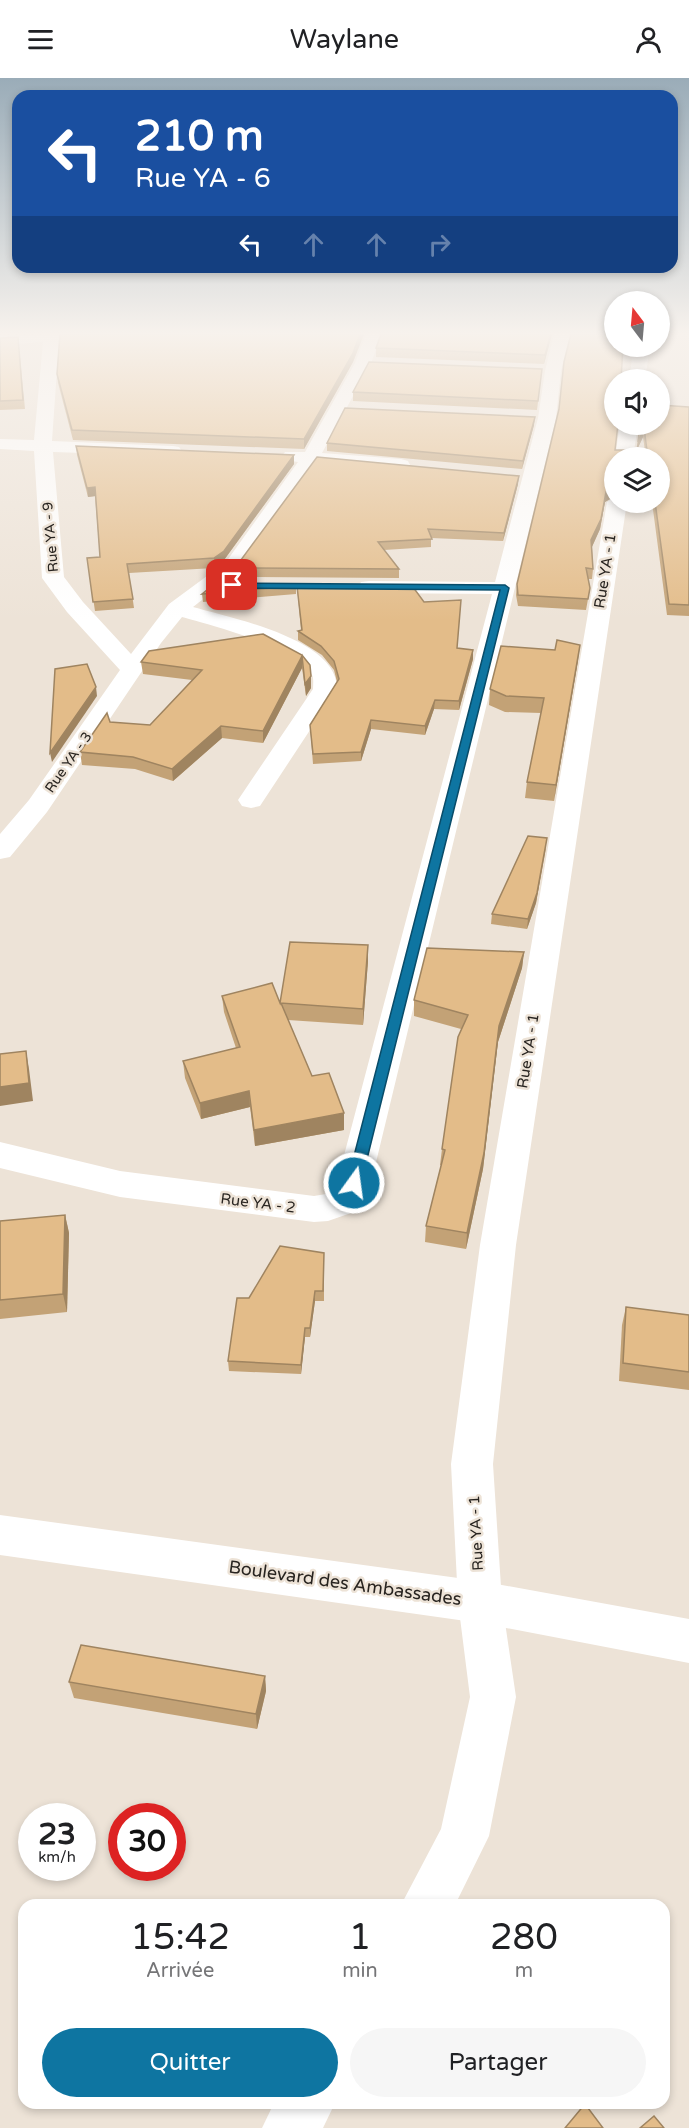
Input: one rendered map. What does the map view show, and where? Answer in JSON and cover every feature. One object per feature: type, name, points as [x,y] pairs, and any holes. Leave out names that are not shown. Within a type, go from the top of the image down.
[{"type":"street","name":"Rue YA - 9","points":[[44,430],[43,445],[53,578],[75,607],[133,670]]},
{"type":"street","name":"Rue YA - 3","points":[[0,851],[38,806],[153,639],[177,609],[233,566],[311,457],[327,430]]},
{"type":"street","name":"Rue YA - 2","points":[[0,1155],[120,1184],[303,1208],[326,1209],[340,1204],[348,1196],[354,1183],[505,588],[534,430]]},
{"type":"street","points":[[0,444],[195,452]]},
{"type":"street","points":[[276,455],[415,466]]},
{"type":"street","name":"Rue YA - 1","points":[[430,1899],[464,1836],[493,1696],[480,1602],[472,1464],[496,1257],[615,513]]},
{"type":"street","points":[[210,585],[245,585]]},
{"type":"street","points":[[352,586],[505,588]]},
{"type":"street","points":[[177,609],[263,636],[298,650],[318,665],[325,676],[325,689],[251,800]]},
{"type":"street","name":"Boulevard des Ambassades","points":[[0,1535],[480,1602],[689,1641]]},
{"type":"street","points":[[290,2128],[303,2109]]},
{"type":"building","points":[[72,430],[309,430],[304,439]]},
{"type":"building","points":[[334,430],[532,430],[523,461],[327,443]]},
{"type":"building","points":[[554,430],[604,430],[604,435],[617,435],[615,447],[604,447],[604,503],[601,519],[591,540],[593,569],[586,568],[590,588],[588,599],[518,595],[517,584]]},
{"type":"building","points":[[670,430],[689,430],[689,605],[669,604],[657,513],[670,513],[670,447],[647,447],[645,435],[670,435]]},
{"type":"building","points":[[76,446],[294,455],[224,551],[214,558],[127,564],[133,599],[93,602],[87,558],[100,557],[95,487],[87,488]]},
{"type":"building","points":[[317,457],[519,476],[504,533],[428,529],[432,539],[378,542],[399,569],[235,568]]},
{"type":"building","points":[[213,585],[296,586],[202,594]]},
{"type":"building","points":[[297,586],[413,587],[424,602],[461,600],[457,648],[473,650],[459,701],[435,700],[425,726],[371,720],[361,752],[313,754],[310,725],[339,679],[334,661],[321,646],[298,631],[302,630]]},
{"type":"building","points":[[263,634],[302,655],[310,665],[311,676],[305,684],[302,656],[263,731],[221,726],[172,769],[133,757],[80,752],[107,713],[110,722],[150,725],[202,670],[141,662],[149,651]]},
{"type":"building","points":[[557,640],[580,645],[556,785],[527,782],[544,698],[506,696],[490,689],[501,646],[555,650]]},
{"type":"building","points":[[87,664],[96,687],[50,753],[55,669]]},
{"type":"building","points":[[528,836],[547,838],[537,893],[528,919],[492,914]]},
{"type":"building","points":[[290,942],[368,945],[363,1009],[281,1003],[312,1076],[329,1073],[344,1113],[254,1130],[249,1091],[200,1103],[183,1061],[240,1047],[222,996],[272,983],[280,1003]]},
{"type":"building","points":[[427,948],[524,952],[499,1026],[484,1153],[467,1233],[426,1226],[445,1150],[442,1149],[458,1037],[468,1015],[414,1000]]},
{"type":"building","points":[[26,1051],[29,1083],[0,1087],[0,1054]]},
{"type":"building","points":[[65,1215],[63,1294],[0,1300],[0,1221]]},
{"type":"building","points":[[280,1246],[324,1253],[323,1291],[315,1291],[310,1328],[305,1328],[301,1365],[228,1361],[237,1298],[249,1298]]},
{"type":"building","points":[[626,1307],[689,1315],[689,1372],[623,1363]]},
{"type":"building","points":[[81,1645],[265,1676],[256,1714],[69,1682]]},
{"type":"building","points":[[581,2109],[589,2109],[603,2128],[565,2128]]},
{"type":"building","points":[[654,2116],[664,2128],[640,2128]]},
{"type":"route","points":[[232,585],[505,588],[354,1183]]}]
